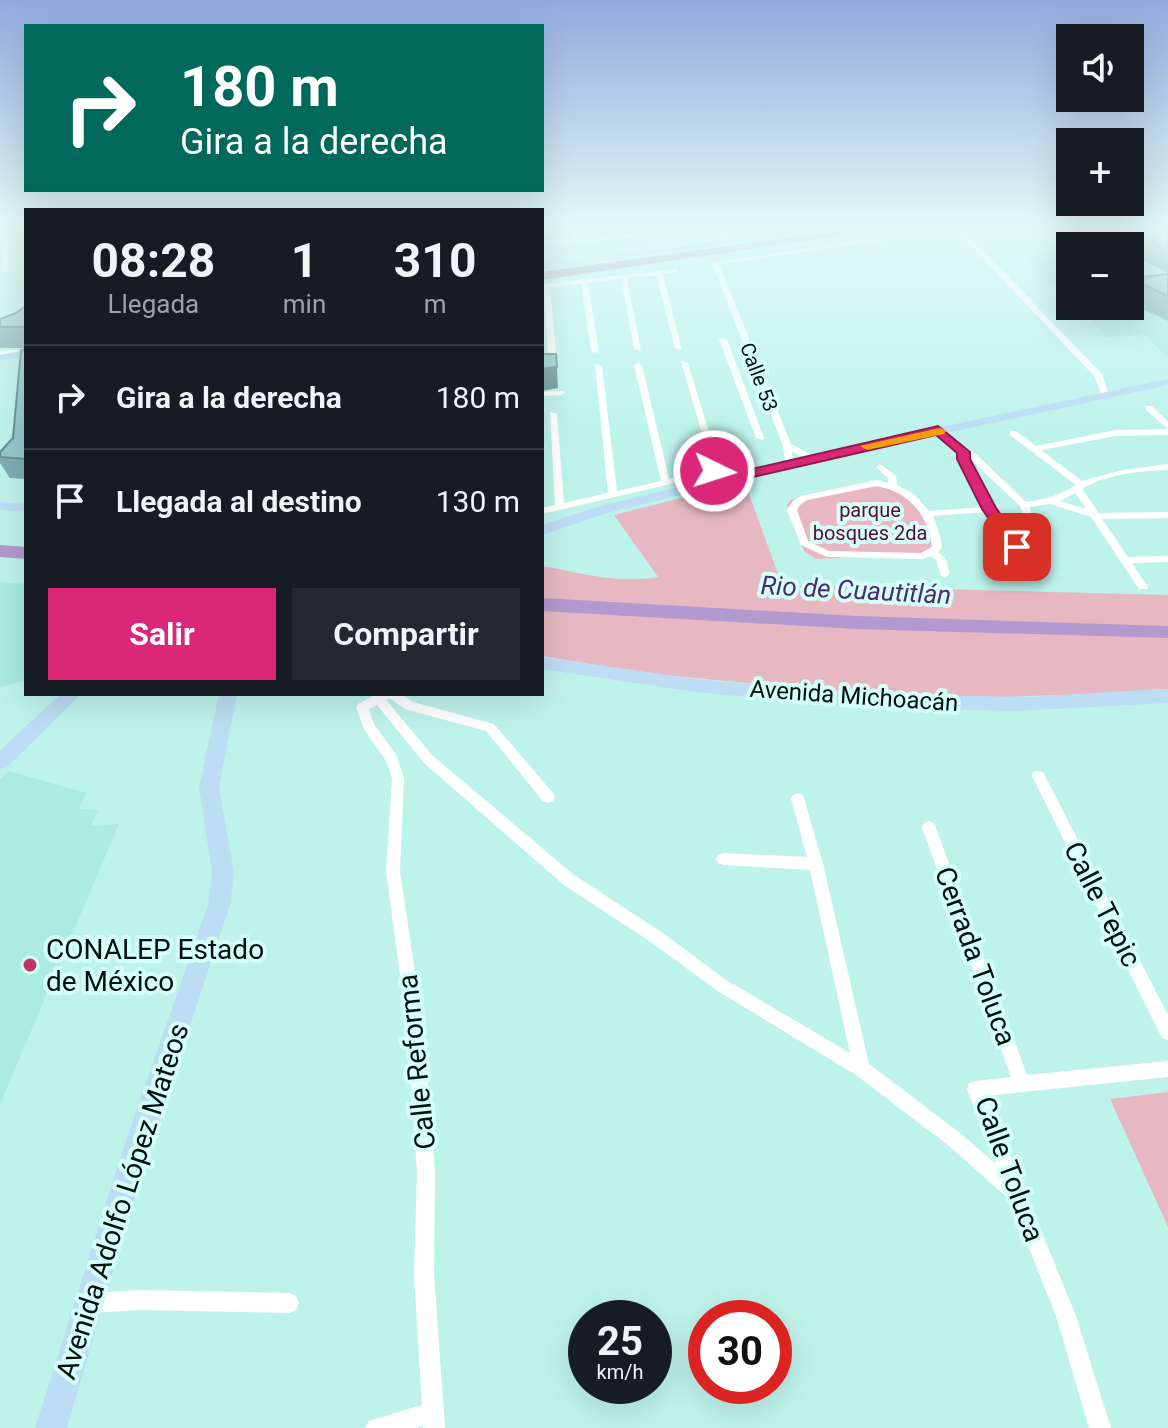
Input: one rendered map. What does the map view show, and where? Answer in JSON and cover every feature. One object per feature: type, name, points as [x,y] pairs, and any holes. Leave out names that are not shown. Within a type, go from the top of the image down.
[{"type":"street","points":[[546,295],[552,352]]},
{"type":"street","points":[[586,295],[595,351]]},
{"type":"street","points":[[627,295],[638,349]]},
{"type":"street","points":[[665,295],[679,348]]},
{"type":"street","name":"Calle 53","points":[[727,295],[787,446],[789,464]]},
{"type":"street","points":[[1020,295],[1099,376],[1105,395]]},
{"type":"street","points":[[723,339],[760,438]]},
{"type":"street","points":[[0,355],[24,352]]},
{"type":"street","points":[[684,363],[719,476]]},
{"type":"street","points":[[638,365],[666,483]]},
{"type":"street","points":[[598,366],[613,495]]},
{"type":"street","points":[[544,510],[666,483],[789,464],[1168,382]]},
{"type":"street","points":[[742,388],[762,387]]},
{"type":"street","points":[[544,394],[561,393]]},
{"type":"street","points":[[1149,408],[1168,429]]},
{"type":"street","points":[[553,414],[560,506]]},
{"type":"street","points":[[1034,449],[1116,433],[1168,429]]},
{"type":"street","points":[[938,430],[1024,505],[1046,568],[1040,571],[1032,568],[989,509],[963,459],[963,452]]},
{"type":"street","points":[[1013,433],[1080,487],[1143,587]]},
{"type":"street","points":[[787,446],[813,458]]},
{"type":"street","points":[[880,467],[893,478],[893,485]]},
{"type":"street","points":[[1054,502],[1080,487],[1121,474],[1168,467]]},
{"type":"street","points":[[544,529],[719,476]]},
{"type":"street","points":[[877,483],[893,485],[903,490],[928,514],[936,535],[937,548],[933,553],[923,556],[827,554],[804,543],[792,510],[796,503],[804,498],[877,483]]},
{"type":"street","points":[[980,490],[1007,487]]},
{"type":"street","points":[[1024,505],[1054,502],[1098,516],[1168,515]]},
{"type":"street","points":[[0,506],[24,508]]},
{"type":"street","points":[[928,514],[989,509]]},
{"type":"street","points":[[544,521],[600,511]]},
{"type":"street","points":[[1001,525],[1032,525]]},
{"type":"street","points":[[933,553],[941,559],[945,574]]},
{"type":"street","points":[[1127,560],[1168,559]]},
{"type":"street","name":"Avenida Michoacán","points":[[544,663],[632,677],[839,699],[952,704],[1079,702],[1153,694],[1168,696]]},
{"type":"street","points":[[0,747],[55,696]]},
{"type":"street","points":[[0,762],[71,696]]},
{"type":"street","name":"Avenida Adolfo López Mateos","points":[[51,1428],[136,1149],[219,905],[223,873],[209,787],[228,696]]},
{"type":"street","points":[[386,696],[409,706],[490,727],[548,797]]},
{"type":"street","points":[[386,696],[428,759],[569,880],[659,939],[721,985],[862,1069],[954,1139],[1016,1193]]},
{"type":"street","name":"Calle Reforma","points":[[386,696],[362,707],[368,726],[393,760],[398,779],[393,871],[416,1034],[426,1173],[424,1275],[433,1420]]},
{"type":"street","name":"Calle Tepic","points":[[1038,776],[1168,1032]]},
{"type":"street","points":[[798,799],[816,864],[862,1069]]},
{"type":"street","name":"Cerrada Toluca","points":[[929,827],[1022,1085]]},
{"type":"street","points":[[723,859],[816,864]]},
{"type":"street","name":"Calle Toluca","points":[[1100,1428],[1066,1316],[975,1089],[1168,1069]]},
{"type":"street","points":[[89,1303],[140,1300],[289,1303]]},
{"type":"street","points":[[376,1428],[433,1420]]},
{"type":"shaded area","points":[[1144,295],[1168,295],[1168,357],[1144,335],[1107,337],[1089,320],[1144,320]]},
{"type":"shaded area","points":[[0,582],[24,584],[24,681],[0,687]]},
{"type":"shaded area","points":[[544,598],[856,616],[1168,626],[1168,638],[857,629],[544,611]]},
{"type":"shaded area","name":"CONALEP Estado de México","points":[[9,771],[87,793],[78,809],[98,810],[91,826],[119,824],[0,1104],[0,779]]},
{"type":"green space","points":[[737,484],[749,494],[782,585],[1168,595],[1168,691],[946,699],[645,673],[544,656],[544,566],[615,578],[658,577],[614,515]]},
{"type":"green space","name":"parque bosques 2da","points":[[866,486],[892,490],[910,500],[936,539],[929,555],[816,559],[804,551],[787,505],[791,500]]},
{"type":"green space","points":[[1168,1092],[1168,1227],[1110,1099]]},
{"type":"building","points":[[24,307],[24,327],[0,327],[0,319]]},
{"type":"building","points":[[24,349],[24,459],[0,457],[0,452],[13,438],[21,350]]},
{"type":"building","points":[[544,354],[556,354],[557,367],[544,369]]},
{"type":"waterway","name":"Rio de Cuautitlán","points":[[0,551],[24,553]]},
{"type":"slow traffic","points":[[867,446],[940,431]]},
{"type":"place","name":"CONALEP Estado de México","points":[[30,965]]},
{"type":"route","points":[[714,471],[723,480],[938,430],[963,452],[963,459],[989,509],[1017,547]]}]
